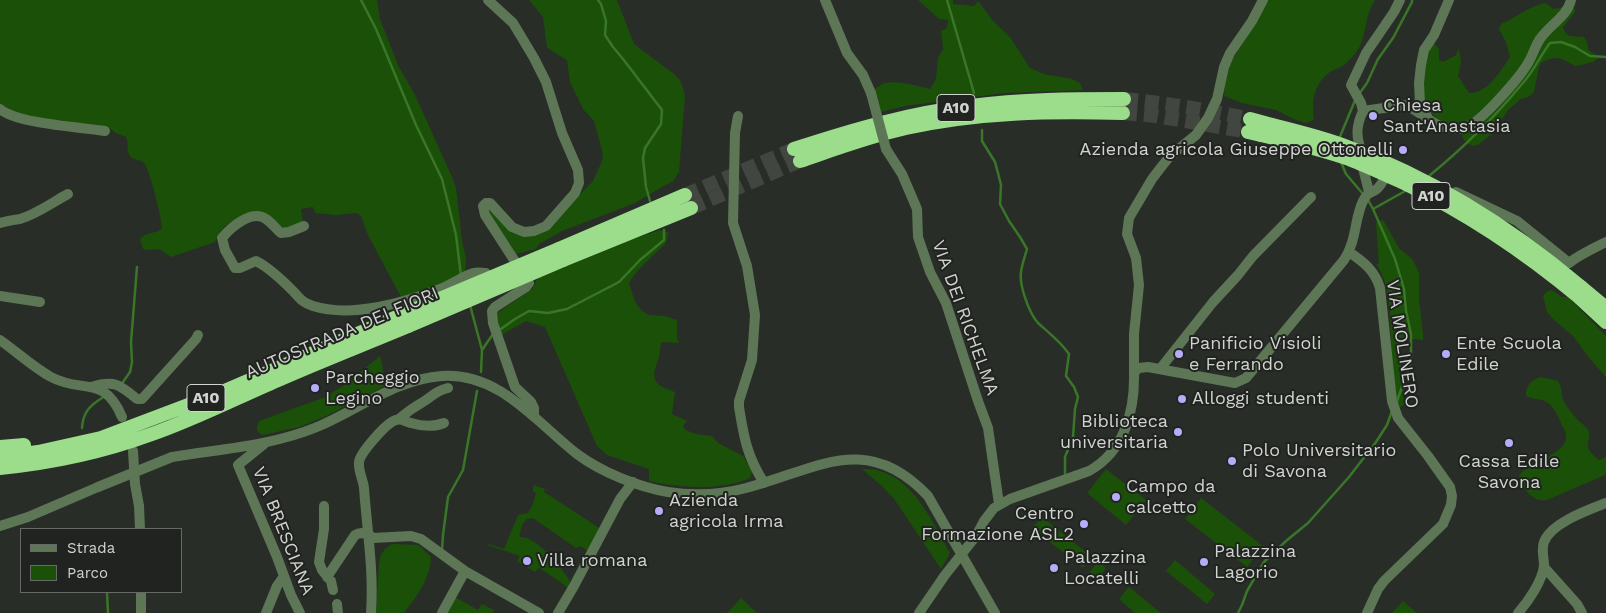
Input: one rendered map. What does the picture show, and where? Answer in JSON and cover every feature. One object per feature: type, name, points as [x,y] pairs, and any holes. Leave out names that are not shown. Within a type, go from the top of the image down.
[{"type":"highway","name":"A10","points":[[797,155],[860,128],[915,115],[971,106],[1019,101],[1123,106]]},
{"type":"highway","name":"A10","points":[[1606,308],[1580,293],[1497,235],[1443,202],[1351,160],[1253,129],[1272,125],[1344,145],[1398,168],[1460,200],[1510,231],[1552,263],[1580,293],[1606,322]]},
{"type":"highway","name":"AUTOSTRADA DEI FIORI","points":[[561,255],[685,195]]},
{"type":"highway","name":"AUTOSTRADA DEI FIORI","points":[[0,457],[38,452],[101,438],[406,320],[561,255],[691,208]]},
{"type":"highway","name":"AUTOSTRADA DEI FIORI","points":[[0,468],[40,463],[93,452],[151,434],[308,367],[406,320]]},
{"type":"highway","name":"A10","points":[[0,447],[40,444],[137,424]]},
{"type":"highway","name":"A10","points":[[0,477],[39,471],[65,464],[93,452]]},
{"type":"street","points":[[488,0],[513,23],[534,58],[546,82],[562,133],[578,170],[579,183],[575,193],[546,226],[534,231],[524,232],[512,227],[490,203],[486,203],[483,206],[484,215],[529,283],[498,304],[492,311],[493,322],[515,386],[531,402],[534,408],[534,417]]},
{"type":"street","name":"VIA DEI RICHELMA","points":[[825,0],[847,53],[864,75],[872,93],[886,149],[902,174],[917,209],[918,237],[930,272],[946,303],[988,428],[999,504]]},
{"type":"street","points":[[919,613],[976,536],[987,516],[999,504],[1089,471],[1111,454],[1126,428],[1134,391],[1134,334],[1139,285],[1136,258],[1127,234],[1129,218],[1162,166],[1170,156],[1196,134],[1208,118],[1218,100],[1224,67],[1230,53],[1263,0]]},
{"type":"street","points":[[1369,192],[1356,131],[1362,107],[1351,85],[1366,53],[1400,0]]},
{"type":"street","points":[[1429,120],[1420,103],[1419,83],[1421,65],[1424,50],[1434,35],[1449,0]]},
{"type":"street","points":[[1362,107],[1405,105],[1444,128],[1466,128],[1480,119],[1518,77],[1529,62],[1540,38],[1565,13],[1571,0]]},
{"type":"street","points":[[0,110],[26,120],[105,131]]},
{"type":"street","points":[[738,116],[735,133],[733,223],[747,266],[755,315],[752,360],[739,401],[739,407],[748,452],[754,468],[764,483]]},
{"type":"street","points":[[1361,150],[1447,187],[1517,221],[1569,263],[1576,257],[1606,242]]},
{"type":"street","points":[[1134,372],[1139,368],[1148,367],[1236,383],[1246,378],[1349,252],[1353,245],[1362,202],[1369,192],[1376,189],[1386,175],[1388,170],[1385,161]]},
{"type":"street","points":[[0,223],[20,219],[68,194]]},
{"type":"street","points":[[1160,370],[1213,302],[1238,276],[1253,256],[1311,197]]},
{"type":"street","points":[[304,226],[281,233],[266,219],[256,216],[251,217],[229,229],[222,238],[224,250],[234,268],[240,268],[254,261],[259,263],[293,291],[301,301],[314,306],[347,310],[391,304],[440,289],[475,272],[486,273],[492,281],[498,295],[498,304]]},
{"type":"street","name":"VIA MOLINERO","points":[[1349,252],[1363,261],[1372,271],[1377,278],[1380,288],[1394,406],[1398,418],[1450,487],[1452,496],[1451,505],[1442,524],[1384,581],[1366,613]]},
{"type":"street","points":[[0,296],[40,302]]},
{"type":"street","points":[[91,387],[106,382],[118,384],[136,400],[142,399],[198,335]]},
{"type":"street","points":[[0,340],[53,378],[101,390],[109,395],[122,417]]},
{"type":"street","points":[[0,526],[28,517],[172,457],[265,443],[316,427],[404,384],[440,376],[455,376],[481,381],[502,391],[579,455],[601,468],[632,482],[666,491],[687,494],[720,493],[764,483],[838,460],[869,461],[894,469],[908,477],[928,496],[995,613]]},
{"type":"street","points":[[371,613],[373,592],[369,535],[364,484],[359,461],[387,426],[436,392],[448,388]]},
{"type":"street","points":[[399,419],[410,423],[431,426],[444,423]]},
{"type":"street","name":"VIA BRESCIANA","points":[[265,443],[238,464],[300,613]]},
{"type":"street","points":[[133,451],[140,528]]},
{"type":"street","points":[[558,613],[620,499],[632,482]]},
{"type":"street","points":[[1518,613],[1530,598],[1544,567],[1544,540],[1550,532],[1559,525],[1606,503]]},
{"type":"street","points":[[324,506],[324,529],[319,562],[322,570],[331,582],[333,590]]},
{"type":"street","points":[[327,577],[355,535],[362,533],[373,538],[410,536],[421,540],[465,570],[539,613]]},
{"type":"street","points":[[1544,567],[1577,604],[1582,613]]},
{"type":"street","points":[[442,613],[465,570]]},
{"type":"street","points":[[266,613],[276,586],[284,576]]},
{"type":"street","points":[[141,593],[141,613]]},
{"type":"green space","points":[[0,0],[377,0],[380,19],[398,65],[415,95],[456,188],[466,259],[465,274],[402,299],[368,235],[361,216],[357,213],[336,215],[315,213],[313,207],[301,209],[303,223],[293,227],[283,228],[262,213],[240,218],[228,224],[223,228],[215,242],[171,257],[159,249],[143,249],[140,239],[145,235],[162,229],[155,195],[146,167],[144,163],[130,156],[126,137],[109,128],[36,118],[22,115],[0,105]]},
{"type":"green space","points":[[529,0],[617,0],[634,44],[680,80],[685,96],[679,172],[674,180],[635,203],[562,231],[539,244],[536,249],[516,254],[489,216],[488,208],[491,208],[521,235],[569,206],[593,181],[603,154],[594,121],[583,109],[570,82],[567,60],[547,48],[543,17]]},
{"type":"green space","points":[[918,0],[953,0],[953,4],[974,6],[978,1],[993,21],[1010,37],[1030,68],[1044,74],[1072,79],[1080,83],[1083,90],[1004,93],[905,106],[881,112],[875,89],[881,85],[896,82],[930,89],[936,79],[938,58],[943,49],[941,31],[947,28],[948,20],[939,19]]},
{"type":"green space","points":[[1268,0],[1375,0],[1369,11],[1359,48],[1346,63],[1330,72],[1320,82],[1314,99],[1314,120],[1306,123],[1276,110],[1242,103],[1224,96],[1229,66]]},
{"type":"green space","points":[[1546,3],[1553,9],[1572,6],[1575,9],[1575,12],[1563,27],[1564,31],[1569,36],[1584,37],[1589,51],[1595,54],[1597,59],[1593,62],[1576,66],[1560,58],[1552,58],[1541,63],[1534,92],[1528,97],[1521,99],[1509,109],[1492,134],[1478,145],[1473,146],[1469,144],[1463,139],[1462,132],[1436,118],[1429,110],[1422,91],[1425,56],[1433,42],[1439,49],[1439,60],[1443,62],[1456,55],[1459,48],[1461,62],[1458,76],[1469,93],[1482,90],[1493,81],[1510,57],[1506,42],[1499,29],[1501,24],[1534,6]]},
{"type":"green space","points":[[1383,220],[1399,248],[1413,260],[1419,273],[1423,340],[1400,338],[1404,405],[1399,408],[1391,374],[1387,292],[1383,277],[1376,264],[1379,263],[1376,223]]},
{"type":"green space","points":[[660,230],[669,233],[666,243],[640,268],[629,283],[635,302],[642,311],[649,315],[665,316],[677,320],[677,339],[679,343],[661,342],[654,372],[655,380],[660,386],[675,392],[672,414],[687,421],[683,426],[685,430],[696,434],[712,436],[718,443],[743,456],[752,471],[750,478],[713,487],[687,487],[649,481],[649,469],[607,455],[597,446],[545,327],[526,321],[501,335],[496,314],[532,289],[538,278]]},
{"type":"green space","points":[[1552,290],[1562,297],[1568,297],[1606,336],[1606,377],[1573,336],[1547,312],[1543,296],[1547,291]]},
{"type":"green space","points":[[380,356],[385,374],[397,380],[324,417],[299,427],[263,435],[258,431],[259,421],[323,398],[343,386]]},
{"type":"green space","points":[[1541,377],[1558,381],[1561,386],[1564,402],[1588,430],[1589,450],[1599,460],[1606,457],[1605,475],[1547,500],[1537,499],[1529,494],[1519,476],[1524,470],[1555,452],[1565,441],[1566,434],[1550,405],[1545,401],[1526,396],[1530,384],[1535,379]]},
{"type":"green space","points":[[862,469],[878,471],[893,476],[916,498],[935,525],[950,553],[941,569],[895,500]]},
{"type":"green space","name":"Campo da calcetto","points":[[1106,469],[1146,500],[1126,525],[1087,493]]},
{"type":"green space","points":[[533,485],[545,489],[544,492],[601,529],[588,551],[581,546],[576,548],[533,518],[527,519],[522,525],[519,537],[533,541],[548,553],[570,581],[569,589],[539,568],[535,572],[517,561],[520,556],[488,545],[504,549],[518,515],[528,513],[532,506],[536,493],[533,491]]},
{"type":"green space","points":[[1201,498],[1263,546],[1247,567],[1185,519]]},
{"type":"green space","points":[[1042,517],[1092,557],[1083,568],[1032,528]]},
{"type":"green space","points":[[392,544],[419,545],[431,557],[430,565],[426,580],[404,613],[376,613],[381,554]]},
{"type":"green space","points":[[1175,560],[1215,594],[1207,604],[1166,571]]},
{"type":"green space","points":[[1098,561],[1106,568],[1097,580],[1089,573]]},
{"type":"green space","points":[[1129,587],[1161,613],[1135,613],[1119,599]]},
{"type":"green space","points":[[455,597],[478,610],[482,604],[494,610],[492,613],[446,613]]},
{"type":"green space","points":[[741,598],[757,613],[727,613]]},
{"type":"green space","points":[[1403,601],[1417,613],[1392,613]]},
{"type":"waterway","points":[[361,0],[376,29],[416,125],[442,179],[456,235],[461,276]]},
{"type":"waterway","points":[[598,0],[606,21],[605,35],[662,110],[661,124],[645,148],[643,158],[646,187],[650,201]]},
{"type":"waterway","points":[[947,0],[974,93]]},
{"type":"waterway","points":[[1359,94],[1367,83],[1378,59],[1393,38],[1412,0]]},
{"type":"waterway","points":[[1429,176],[1466,144],[1500,109],[1526,79],[1550,43],[1561,42],[1575,47],[1590,56],[1606,57]]},
{"type":"waterway","points":[[1339,139],[1356,98]]},
{"type":"waterway","points":[[982,130],[982,141],[995,162],[1001,185],[1000,204],[1027,249],[1021,278],[1028,306],[1038,323],[1069,354],[1066,376],[1078,397],[1073,437],[1065,457],[1065,475]]},
{"type":"waterway","points":[[1341,162],[1346,174],[1363,194]]},
{"type":"waterway","points":[[1373,209],[1407,190]]},
{"type":"waterway","points":[[1367,198],[1395,259],[1404,289],[1411,334],[1411,361],[1396,404]]},
{"type":"waterway","points":[[498,331],[529,311],[548,313],[567,309],[619,282],[640,260],[664,240],[664,230]]},
{"type":"waterway","points":[[123,382],[130,372],[132,362],[131,342],[137,267]]},
{"type":"waterway","points":[[470,305],[482,350],[481,372]]},
{"type":"waterway","points":[[482,350],[493,334]]},
{"type":"waterway","points":[[442,550],[448,497],[463,470],[477,391]]},
{"type":"waterway","points":[[82,428],[88,410],[102,398]]},
{"type":"waterway","points":[[1238,613],[1247,591],[1264,562],[1308,523],[1349,477],[1376,442],[1387,425],[1392,411]]},
{"type":"waterway","points":[[107,593],[108,613]]},
{"type":"tunnel","points":[[1124,99],[1187,107],[1250,119]]},
{"type":"tunnel","points":[[1123,113],[1156,116],[1248,132]]},
{"type":"tunnel","points":[[685,195],[794,149]]},
{"type":"tunnel","points":[[691,208],[800,161]]},
{"type":"place","name":"Chiesa Sant'Anastasia","points":[[1373,116]]},
{"type":"place","name":"Azienda agricola Giuseppe Ottonelli","points":[[1403,150]]},
{"type":"place","name":"Panificio Visioli e Ferrando","points":[[1179,354]]},
{"type":"place","name":"Ente Scuola Edile","points":[[1446,354]]},
{"type":"place","name":"Parcheggio Legino","points":[[315,388]]},
{"type":"place","name":"Alloggi studenti","points":[[1182,399]]},
{"type":"place","name":"Biblioteca universitaria","points":[[1178,432]]},
{"type":"place","name":"Cassa Edile Savona","points":[[1509,443]]},
{"type":"place","name":"Polo Universitario di Savona","points":[[1232,461]]},
{"type":"place","name":"Campo da calcetto","points":[[1116,497]]},
{"type":"place","name":"Azienda agricola Irma","points":[[659,511]]},
{"type":"place","name":"Centro Formazione ASL2","points":[[1084,524]]},
{"type":"place","name":"Villa romana","points":[[527,561]]},
{"type":"place","name":"Palazzina Lagorio","points":[[1204,562]]},
{"type":"place","name":"Palazzina Locatelli","points":[[1054,568]]}]
